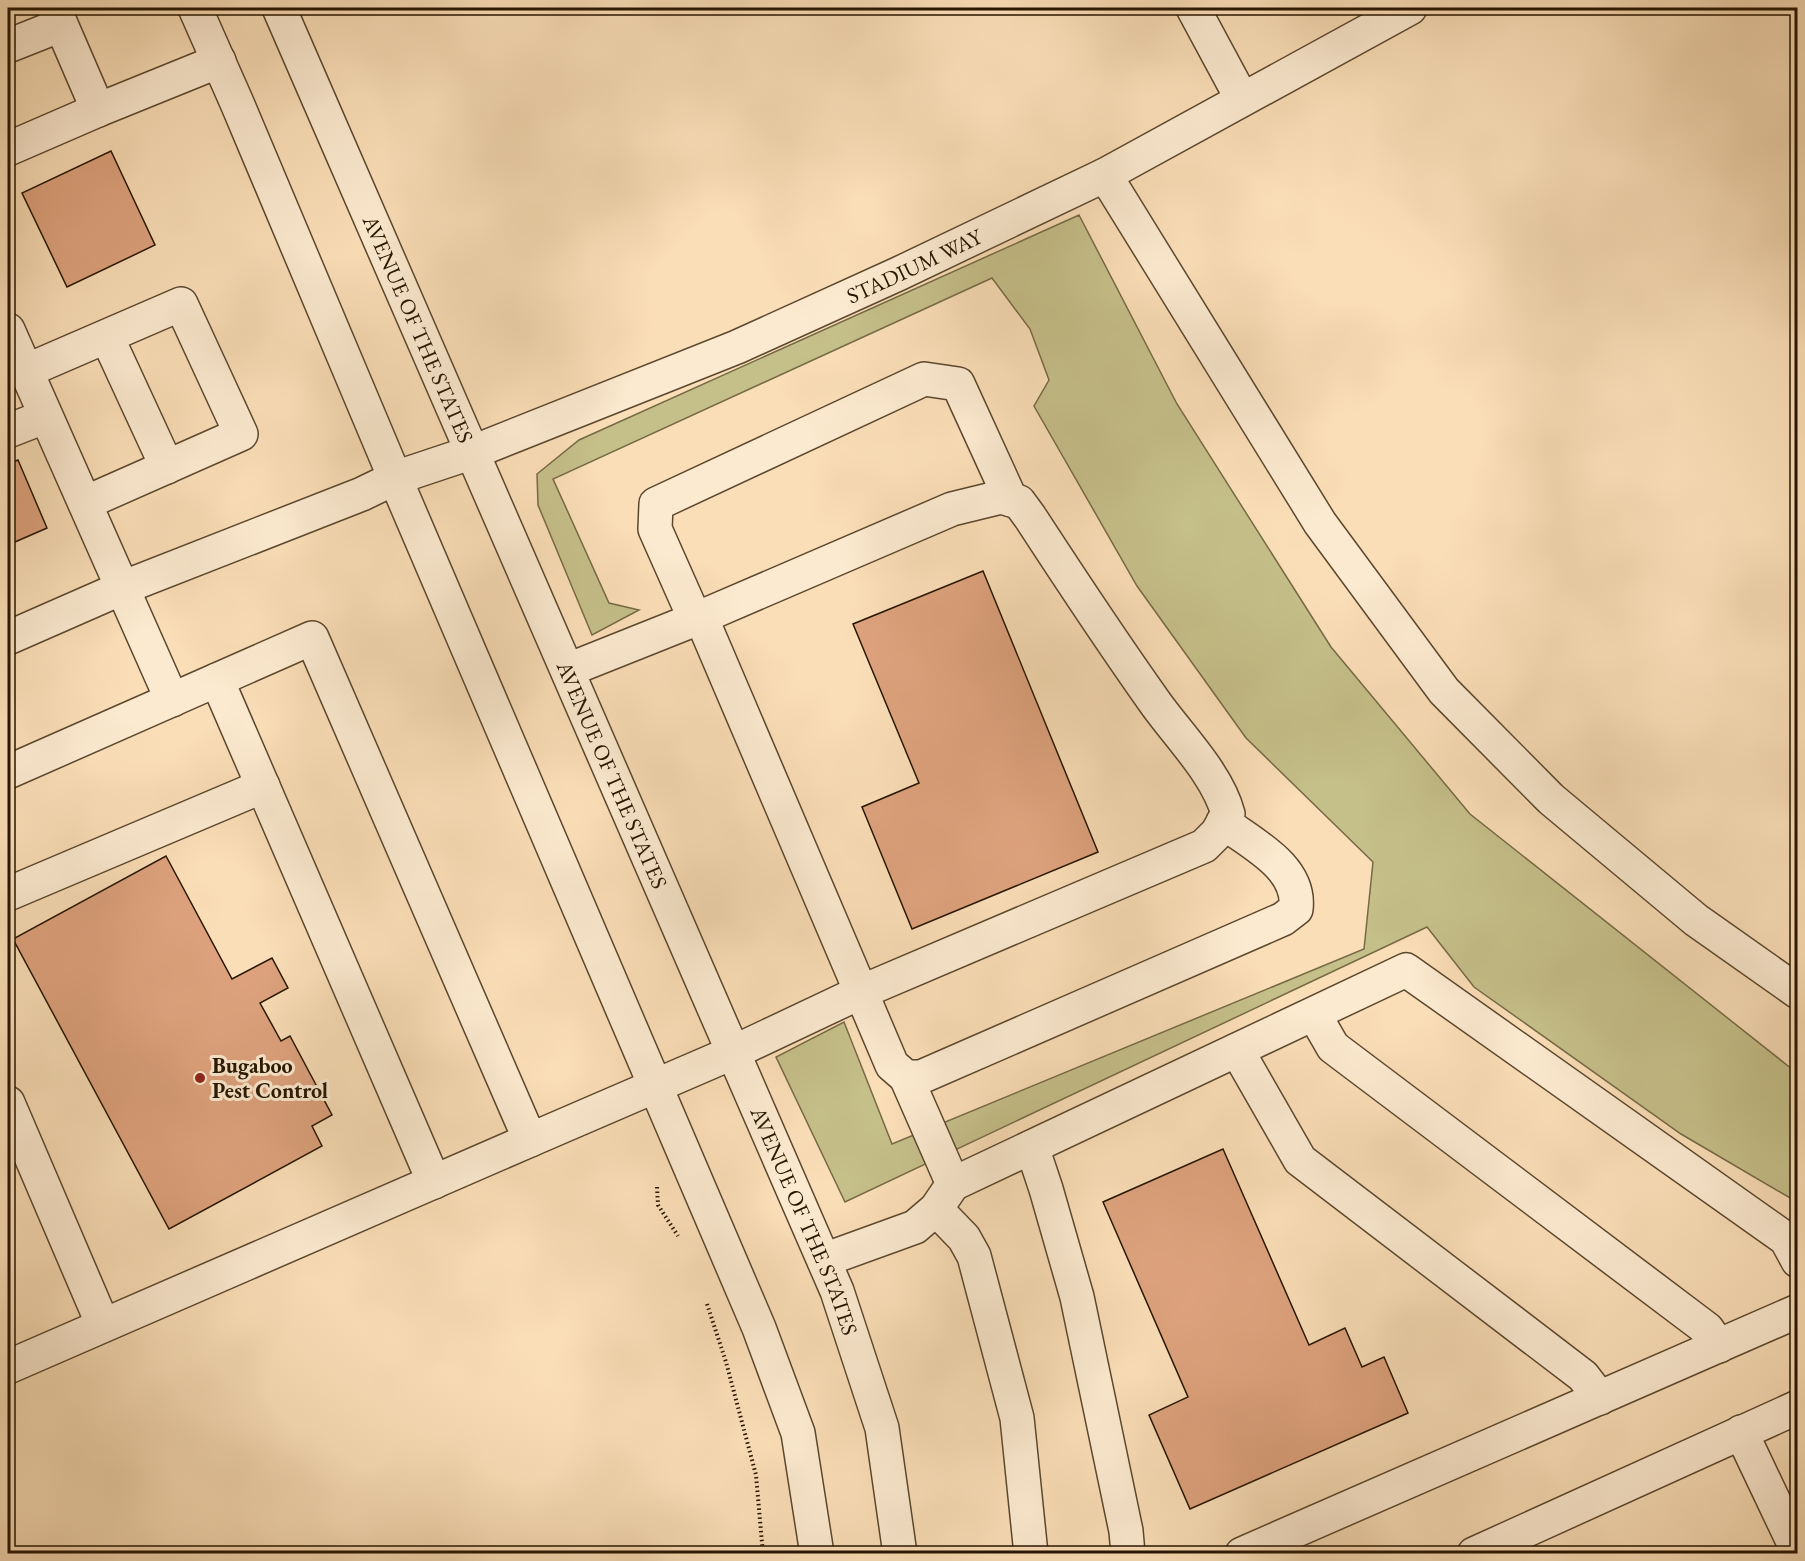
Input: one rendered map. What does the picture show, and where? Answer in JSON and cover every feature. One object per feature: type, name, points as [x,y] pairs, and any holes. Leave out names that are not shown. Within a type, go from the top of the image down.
[{"type":"street","points":[[195,8],[759,1328],[798,1433],[817,1554]]},
{"type":"street","name":"AVENUE OF THE STATES","points":[[279,8],[837,1291],[882,1428],[900,1554]]},
{"type":"street","points":[[1192,8],[1242,99]]},
{"type":"street","name":"STADIUM WAY","points":[[8,638],[122,588],[362,494],[395,478],[473,453],[737,347],[898,274],[1105,175],[1410,8]]},
{"type":"street","points":[[8,46],[57,16],[98,110]]},
{"type":"street","points":[[8,149],[219,61]]},
{"type":"street","points":[[1105,175],[1320,523],[1444,691],[1551,799],[1696,920],[1797,992]]},
{"type":"street","points":[[26,371],[182,304],[241,434],[85,503]]},
{"type":"street","points":[[8,330],[44,417],[85,503],[172,700]]},
{"type":"street","points":[[107,337],[167,467]]},
{"type":"street","points":[[1011,500],[958,384],[924,379],[656,504],[655,529],[698,618],[892,1065],[906,1077],[944,1197],[974,1256],[1017,1418],[1031,1554]]},
{"type":"street","points":[[8,431],[44,417]]},
{"type":"street","points":[[8,1366],[734,1052],[861,992],[1204,846],[1217,833],[1228,814],[1224,800],[1204,768],[1104,630],[1030,517],[1019,502],[1001,497],[952,508],[698,618],[568,670]]},
{"type":"street","points":[[8,772],[312,638],[530,1140]]},
{"type":"street","points":[[217,680],[434,1182]]},
{"type":"street","points":[[8,894],[263,786]]},
{"type":"street","points":[[906,1077],[921,1077],[943,1068],[1283,919],[1296,909],[1298,896],[1291,878],[1275,861],[1223,822]]},
{"type":"street","points":[[824,1260],[915,1227],[944,1197],[1032,1147],[1406,970],[1786,1239],[1797,1261]]},
{"type":"street","points":[[1314,1014],[1334,1047],[1707,1329],[1719,1346]]},
{"type":"street","points":[[1237,1050],[1300,1160],[1583,1376],[1600,1398]]},
{"type":"street","points":[[8,1103],[103,1325]]},
{"type":"street","points":[[1032,1147],[1077,1297],[1126,1531],[1128,1554]]},
{"type":"street","points":[[1242,1554],[1797,1311]]},
{"type":"street","points":[[1474,1554],[1797,1407]]},
{"type":"street","points":[[1741,1432],[1797,1552]]},
{"type":"path","points":[[657,1187],[658,1205],[681,1240]]},
{"type":"path","points":[[705,1299],[726,1362],[756,1475],[763,1554]]},
{"type":"shaded area","points":[[1079,215],[1177,404],[1331,647],[1470,814],[1797,1073],[1797,1202],[1681,1134],[1474,987],[1427,927],[845,1202],[776,1057],[844,1022],[892,1144],[1364,949],[1373,862],[1246,738],[1137,586],[1034,406],[1049,380],[1030,329],[992,278],[553,479],[609,603],[639,610],[592,635],[538,505],[537,474],[579,440]]},
{"type":"building","points":[[111,151],[155,245],[67,287],[22,193]]},
{"type":"building","points":[[18,460],[47,528],[8,545],[8,464]]},
{"type":"building","points":[[983,571],[1098,852],[912,929],[862,807],[919,783],[853,624]]},
{"type":"building","name":"Bugaboo Pest Control","points":[[166,856],[232,979],[272,958],[288,988],[260,1003],[281,1041],[290,1036],[332,1115],[312,1126],[322,1146],[169,1229],[13,939]]},
{"type":"building","points":[[1223,1149],[1309,1345],[1345,1328],[1362,1367],[1384,1357],[1408,1413],[1190,1509],[1149,1415],[1188,1397],[1103,1202]]},
{"type":"place","name":"Bugaboo Pest Control","points":[[200,1078]]}]
